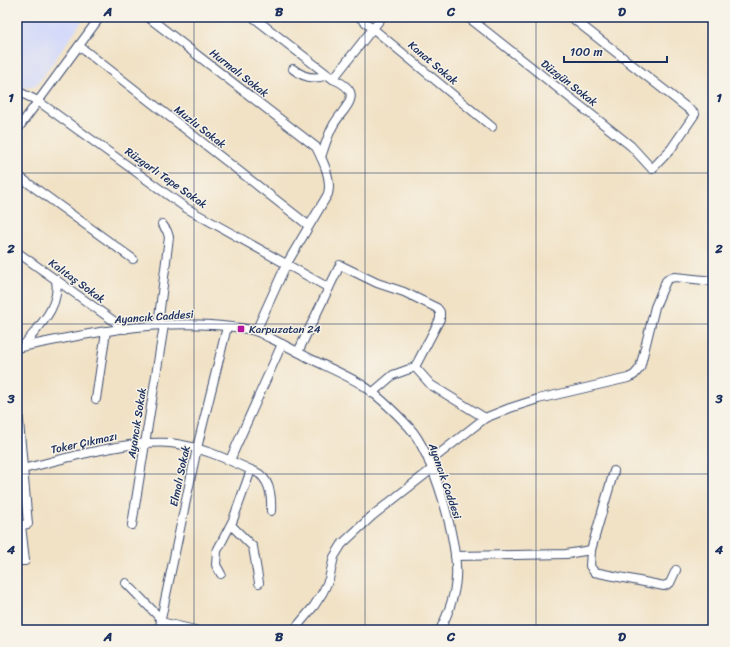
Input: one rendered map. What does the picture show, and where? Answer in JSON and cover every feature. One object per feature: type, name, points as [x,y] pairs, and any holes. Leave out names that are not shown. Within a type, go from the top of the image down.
[{"type":"street","points":[[17,130],[100,17]]},
{"type":"street","name":"Hurmalı Sokak","points":[[148,17],[316,147],[321,157]]},
{"type":"street","points":[[253,17],[330,77],[343,84],[349,90],[350,98],[346,109],[332,126],[321,157],[329,182],[329,191],[286,265],[256,331]]},
{"type":"street","name":"Kanat Sokak","points":[[359,17],[492,127]]},
{"type":"street","points":[[293,69],[302,75],[312,77],[330,77],[374,29],[382,17]]},
{"type":"street","points":[[470,19],[482,17]]},
{"type":"street","name":"Düzgün Sokak","points":[[470,19],[631,146],[652,169],[670,149],[695,114],[571,17]]},
{"type":"street","name":"Muzlu Sokak","points":[[79,46],[308,225]]},
{"type":"street","name":"Rüzgarlı Tepe Sokak","points":[[17,91],[38,101],[186,208],[329,288]]},
{"type":"street","points":[[17,175],[133,259]]},
{"type":"street","name":"Ayancık Sokak","points":[[132,525],[161,325],[169,237],[162,224]]},
{"type":"street","name":"Kalıtaş Sokak","points":[[17,252],[125,329]]},
{"type":"street","points":[[298,352],[340,265],[378,283],[404,292],[437,308],[440,312],[440,319],[415,367],[393,376],[372,392]]},
{"type":"street","points":[[294,630],[314,606],[323,592],[329,578],[334,557],[342,544],[485,418],[538,399],[606,385],[631,377],[640,368],[655,307],[666,281],[675,276],[713,281]]},
{"type":"street","points":[[20,347],[53,307],[57,291],[56,279]]},
{"type":"street","name":"Ayancık Caddesi","points":[[20,347],[90,333],[161,325],[227,327],[256,331],[361,384],[395,413],[413,432],[423,447],[431,465],[447,516],[456,568],[455,586],[440,630]]},
{"type":"street","name":"Elmalı Sokak","points":[[161,624],[197,448],[227,327]]},
{"type":"street","points":[[96,399],[106,331]]},
{"type":"street","points":[[230,460],[282,344]]},
{"type":"street","points":[[415,367],[432,385],[485,418]]},
{"type":"street","points":[[17,399],[28,524],[20,525],[21,561]]},
{"type":"street","name":"Toker Çıkmazı","points":[[23,469],[91,452],[144,444],[170,443],[197,448],[230,460],[259,474],[267,483],[271,498],[271,511]]},
{"type":"street","points":[[221,574],[216,565],[216,556],[231,525],[251,470]]},
{"type":"street","points":[[614,471],[591,550],[590,566],[594,572],[664,586],[670,583],[676,570]]},
{"type":"street","points":[[231,525],[253,547],[259,583]]},
{"type":"street","points":[[455,556],[566,554],[591,550]]},
{"type":"street","points":[[126,583],[161,624],[195,630]]},
{"type":"shaded area","points":[[17,17],[85,17],[37,85],[24,88],[17,85]]},
{"type":"place","name":"Karpuzatan 24","points":[[241,329]]}]
